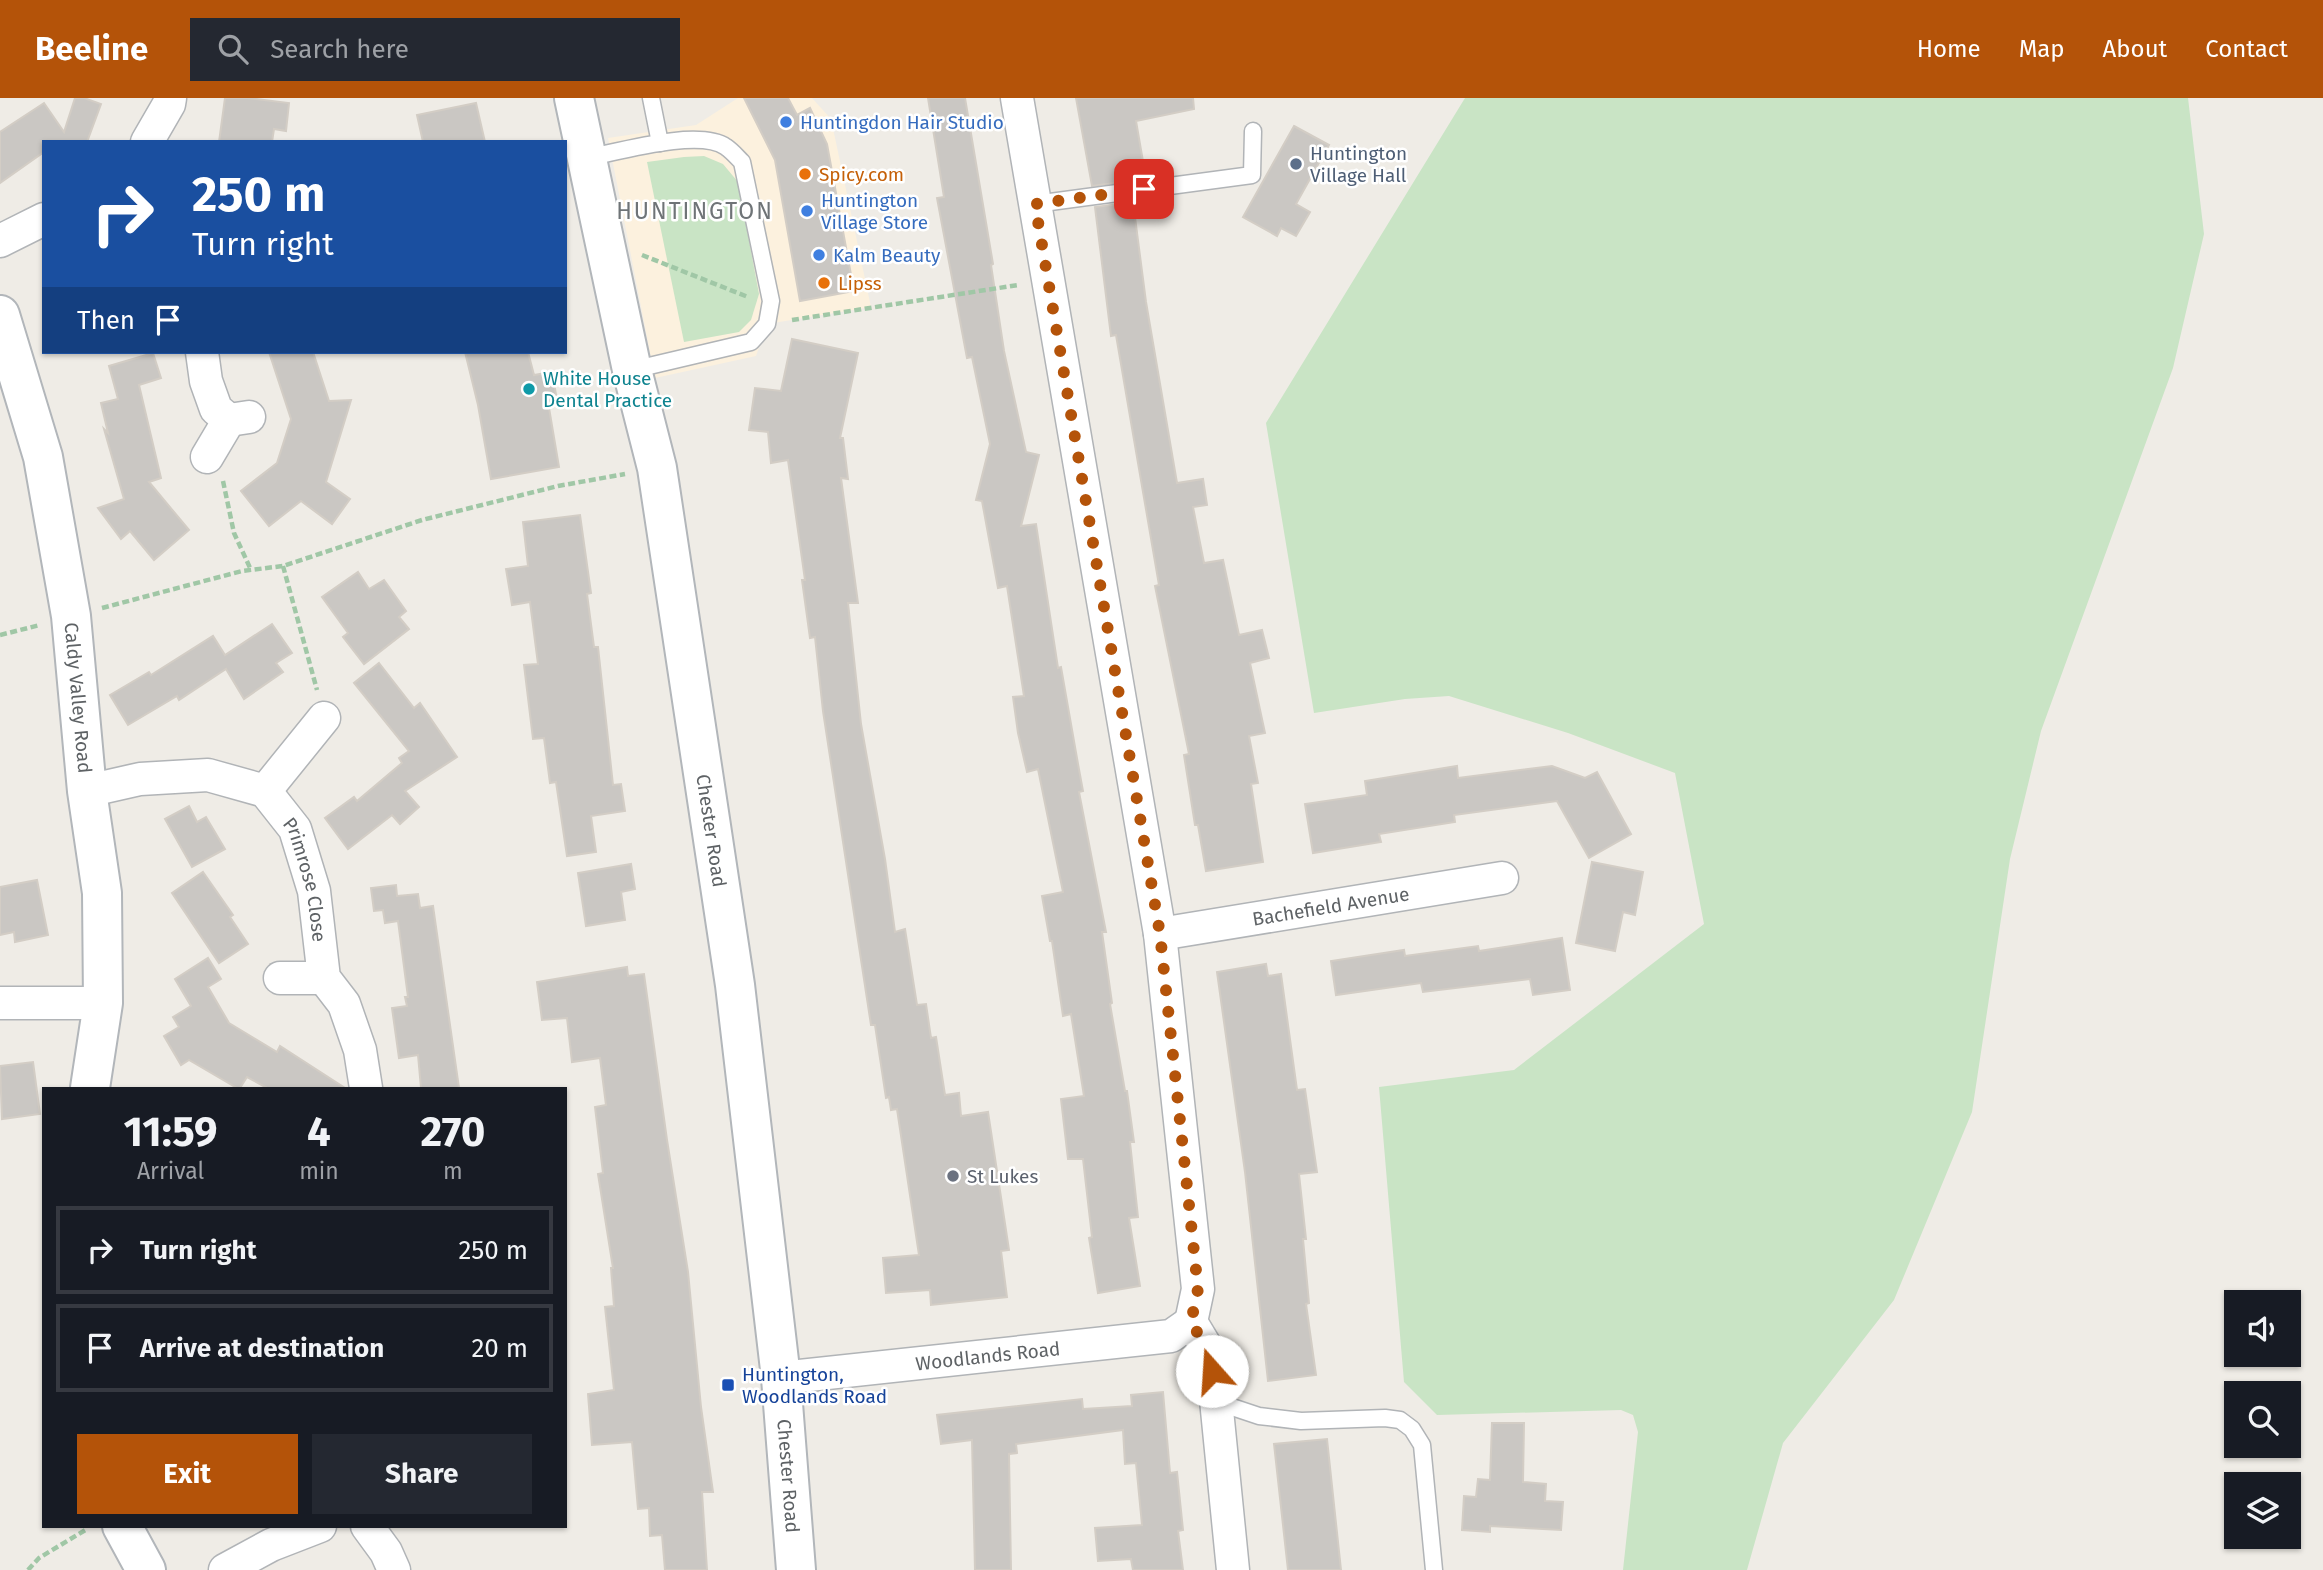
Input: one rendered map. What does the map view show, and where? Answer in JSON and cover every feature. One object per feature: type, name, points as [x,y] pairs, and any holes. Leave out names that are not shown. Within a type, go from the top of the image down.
[{"type":"main road","name":"Chester Road","points":[[574,98],[632,370],[657,468],[735,985],[781,1378],[796,1570]]},
{"type":"main road","name":"Caldy Valley Road","points":[[0,315],[43,457],[71,616],[87,791],[102,893],[103,1003],[90,1087]]},
{"type":"main road","points":[[123,1528],[146,1570]]},
{"type":"street","points":[[148,140],[170,98]]},
{"type":"street","points":[[1017,98],[1160,934],[1198,1289],[1191,1322],[1209,1352],[1233,1570]]},
{"type":"street","points":[[0,241],[42,220]]},
{"type":"street","points":[[202,354],[206,381],[226,433]]},
{"type":"street","points":[[87,791],[141,779],[208,775],[265,791],[324,718]]},
{"type":"street","name":"Primrose Close","points":[[265,791],[295,829],[314,891],[324,978],[344,1004],[360,1050],[366,1087]]},
{"type":"street","name":"Bachefield Avenue","points":[[1160,934],[1502,878]]},
{"type":"street","points":[[280,978],[324,978]]},
{"type":"street","points":[[0,1003],[103,1003]]},
{"type":"street","name":"Woodlands Road","points":[[781,1378],[1171,1336],[1191,1322]]},
{"type":"street","points":[[225,1570],[271,1545],[315,1528]]},
{"type":"street","points":[[368,1528],[386,1552],[394,1570]]},
{"type":"lane","points":[[651,98],[660,143]]},
{"type":"lane","points":[[1035,204],[1252,174],[1253,131]]},
{"type":"lane","points":[[586,158],[660,143],[702,138],[725,146],[742,162],[772,307],[767,324],[751,342],[632,370]]},
{"type":"lane","points":[[1215,1390],[1232,1407],[1259,1416],[1301,1421],[1385,1418],[1400,1420],[1412,1429],[1422,1445],[1434,1570]]},
{"type":"path","points":[[606,240],[772,307]]},
{"type":"path","points":[[767,324],[1047,281]]},
{"type":"path","points":[[226,433],[220,463],[234,533],[251,570]]},
{"type":"path","points":[[0,635],[251,570],[283,566],[422,520],[558,486],[657,468]]},
{"type":"path","points":[[283,566],[324,718]]},
{"type":"path","points":[[28,1570],[39,1558],[89,1528]]},
{"type":"shaded area","points":[[738,98],[812,98],[831,119],[871,307],[767,324],[756,356],[655,378],[608,138],[696,125]]},
{"type":"green space","points":[[1465,98],[2188,98],[2204,234],[2173,368],[2041,731],[2010,859],[1972,1112],[1894,1300],[1783,1443],[1747,1570],[1623,1570],[1638,1432],[1633,1415],[1621,1410],[1437,1415],[1404,1382],[1379,1087],[1514,1070],[1704,924],[1675,773],[1568,733],[1449,696],[1405,699],[1314,713],[1266,423]]},
{"type":"green space","points":[[704,156],[723,164],[738,182],[759,294],[751,320],[739,332],[684,342],[647,162]]},
{"type":"building","points":[[75,98],[101,104],[88,140],[42,140],[42,153],[0,183],[0,132],[44,103],[64,132]]},
{"type":"building","points":[[225,98],[289,103],[286,131],[274,129],[272,140],[219,140]]},
{"type":"building","points":[[744,98],[788,98],[797,115],[810,108],[827,144],[854,291],[800,301],[775,160]]},
{"type":"building","points":[[928,98],[965,98],[993,264],[991,265],[1004,351],[1026,452],[1039,455],[1021,526],[1036,524],[1058,668],[1061,667],[1083,791],[1079,792],[1106,932],[1102,932],[1110,1004],[1134,1142],[1130,1142],[1138,1217],[1129,1218],[1140,1286],[1098,1293],[1089,1238],[1092,1237],[1083,1159],[1068,1159],[1061,1099],[1084,1096],[1071,1014],[1063,1016],[1042,896],[1063,892],[1038,769],[1027,772],[1018,733],[1013,697],[1024,696],[1007,586],[998,588],[982,501],[976,500],[990,444],[972,357],[967,358],[937,198],[944,197]]},
{"type":"building","points":[[1076,98],[1193,98],[1194,109],[1136,121],[1145,173],[1129,176],[1130,181],[1092,186]]},
{"type":"building","points":[[476,103],[485,140],[423,140],[417,115]]},
{"type":"building","name":"Huntington Village Hall","points":[[1294,126],[1329,145],[1296,204],[1310,212],[1296,236],[1281,228],[1277,236],[1243,217]]},
{"type":"building","points":[[1133,202],[1146,302],[1177,483],[1203,479],[1207,505],[1193,507],[1204,563],[1223,560],[1239,635],[1262,630],[1269,658],[1250,663],[1265,733],[1249,736],[1258,783],[1251,784],[1263,862],[1206,871],[1198,825],[1195,825],[1184,755],[1189,754],[1155,586],[1159,585],[1116,335],[1111,336],[1095,207]]},
{"type":"building","points":[[792,339],[858,353],[840,438],[843,438],[848,479],[841,478],[858,603],[848,603],[861,724],[895,932],[905,929],[917,1005],[926,1004],[931,1038],[936,1037],[945,1095],[959,1093],[961,1116],[988,1112],[1009,1250],[1001,1251],[1007,1297],[931,1305],[930,1290],[886,1293],[883,1258],[919,1255],[897,1109],[891,1110],[889,1097],[886,1098],[875,1025],[871,1025],[823,711],[815,637],[810,638],[802,580],[805,580],[788,460],[771,463],[768,432],[749,430],[755,388],[781,391]]},
{"type":"building","points":[[153,354],[161,378],[139,385],[161,478],[149,482],[189,530],[154,560],[130,531],[121,539],[98,508],[124,499],[104,429],[108,433],[101,403],[118,399],[109,366]]},
{"type":"building","points":[[270,354],[314,354],[329,401],[351,400],[326,482],[350,499],[332,524],[301,501],[269,526],[241,491],[277,463],[291,419]]},
{"type":"building","points":[[465,354],[529,354],[534,375],[552,372],[557,400],[548,402],[559,467],[491,479]]},
{"type":"building","points":[[580,515],[591,593],[587,594],[594,647],[598,647],[613,785],[621,784],[625,811],[591,816],[596,852],[567,856],[556,782],[550,783],[544,738],[533,739],[524,665],[538,664],[530,602],[512,605],[506,569],[528,566],[523,522]]},
{"type":"building","points":[[358,572],[369,589],[384,580],[406,611],[399,617],[409,629],[364,664],[343,637],[348,633],[322,597]]},
{"type":"building","points":[[272,624],[292,653],[276,663],[283,672],[244,699],[226,669],[179,700],[177,696],[128,725],[110,695],[149,672],[151,675],[213,636],[225,655]]},
{"type":"building","points":[[379,663],[414,708],[420,703],[457,757],[405,791],[419,807],[400,824],[392,815],[348,849],[325,818],[354,797],[357,801],[402,763],[399,758],[409,751],[354,683]]},
{"type":"building","points":[[1457,766],[1458,778],[1552,766],[1585,778],[1597,772],[1631,834],[1589,858],[1557,801],[1454,815],[1455,822],[1379,834],[1381,842],[1313,853],[1305,804],[1367,795],[1365,781]]},
{"type":"building","points":[[189,806],[197,822],[206,817],[225,849],[192,867],[165,819]]},
{"type":"building","points":[[1592,862],[1643,872],[1635,915],[1623,912],[1615,951],[1576,943]]},
{"type":"building","points":[[631,864],[635,889],[621,892],[625,920],[586,926],[578,873]]},
{"type":"building","points":[[203,872],[233,915],[230,917],[248,944],[219,963],[172,893]]},
{"type":"building","points":[[37,880],[48,935],[15,942],[14,932],[0,935],[0,887]]},
{"type":"building","points":[[396,885],[397,896],[418,894],[420,908],[433,906],[459,1087],[421,1087],[418,1055],[399,1058],[392,1008],[407,1006],[405,997],[408,997],[398,921],[385,923],[383,910],[374,911],[371,888]]},
{"type":"building","points":[[1562,938],[1570,990],[1533,995],[1530,979],[1423,992],[1421,983],[1336,995],[1331,961],[1404,950],[1405,956],[1478,946],[1479,951]]},
{"type":"building","points":[[208,958],[221,979],[208,987],[229,1023],[277,1052],[280,1046],[343,1087],[265,1087],[247,1077],[241,1087],[235,1087],[189,1060],[181,1065],[164,1036],[179,1027],[173,1017],[191,1006],[175,979]]},
{"type":"building","points":[[1266,964],[1268,976],[1281,974],[1297,1090],[1305,1089],[1317,1172],[1299,1174],[1306,1239],[1303,1239],[1309,1303],[1306,1304],[1316,1375],[1268,1381],[1245,1172],[1217,972]]},
{"type":"building","points":[[627,967],[628,976],[644,974],[688,1272],[701,1407],[713,1492],[702,1492],[707,1570],[665,1570],[662,1535],[650,1536],[649,1508],[638,1509],[632,1442],[592,1445],[588,1394],[614,1390],[605,1307],[614,1306],[613,1268],[598,1174],[603,1173],[595,1107],[606,1105],[600,1058],[572,1062],[567,1018],[542,1020],[537,982]]},
{"type":"building","points":[[33,1062],[40,1114],[2,1119],[0,1066]]},
{"type":"building","points":[[1163,1392],[1170,1473],[1177,1472],[1183,1530],[1178,1531],[1183,1570],[1133,1570],[1131,1559],[1098,1561],[1095,1528],[1142,1525],[1136,1463],[1125,1464],[1123,1430],[1016,1444],[1017,1453],[1009,1454],[1011,1570],[975,1570],[972,1440],[941,1444],[937,1415],[1082,1399],[1083,1409],[1132,1406],[1131,1395]]},
{"type":"building","points":[[1492,1423],[1524,1423],[1523,1482],[1546,1484],[1545,1501],[1563,1502],[1561,1530],[1490,1526],[1490,1532],[1462,1530],[1464,1496],[1476,1497],[1478,1479],[1490,1480]]},
{"type":"building","points":[[1327,1439],[1341,1570],[1288,1570],[1274,1444]]},
{"type":"place","name":"Huntingdon Hair Studio","points":[[786,122]]},
{"type":"place","name":"Huntington Village Hall","points":[[1296,164]]},
{"type":"place","name":"Spicy.com","points":[[805,174]]},
{"type":"place","name":"Huntington Village Store","points":[[807,211]]},
{"type":"place","name":"Kalm Beauty","points":[[819,255]]},
{"type":"place","name":"Lipss","points":[[824,283]]},
{"type":"place","name":"White House Dental Practice","points":[[529,389]]},
{"type":"place","name":"St Lukes","points":[[953,1176]]},
{"type":"place","name":"Huntington, Woodlands Road","points":[[728,1385]]},
{"type":"district","name":"HUNTINGTON","points":[[695,211]]},
{"type":"route","points":[[1144,189],[1035,204],[1160,934],[1198,1289],[1191,1322],[1209,1352],[1212,1371]]}]
